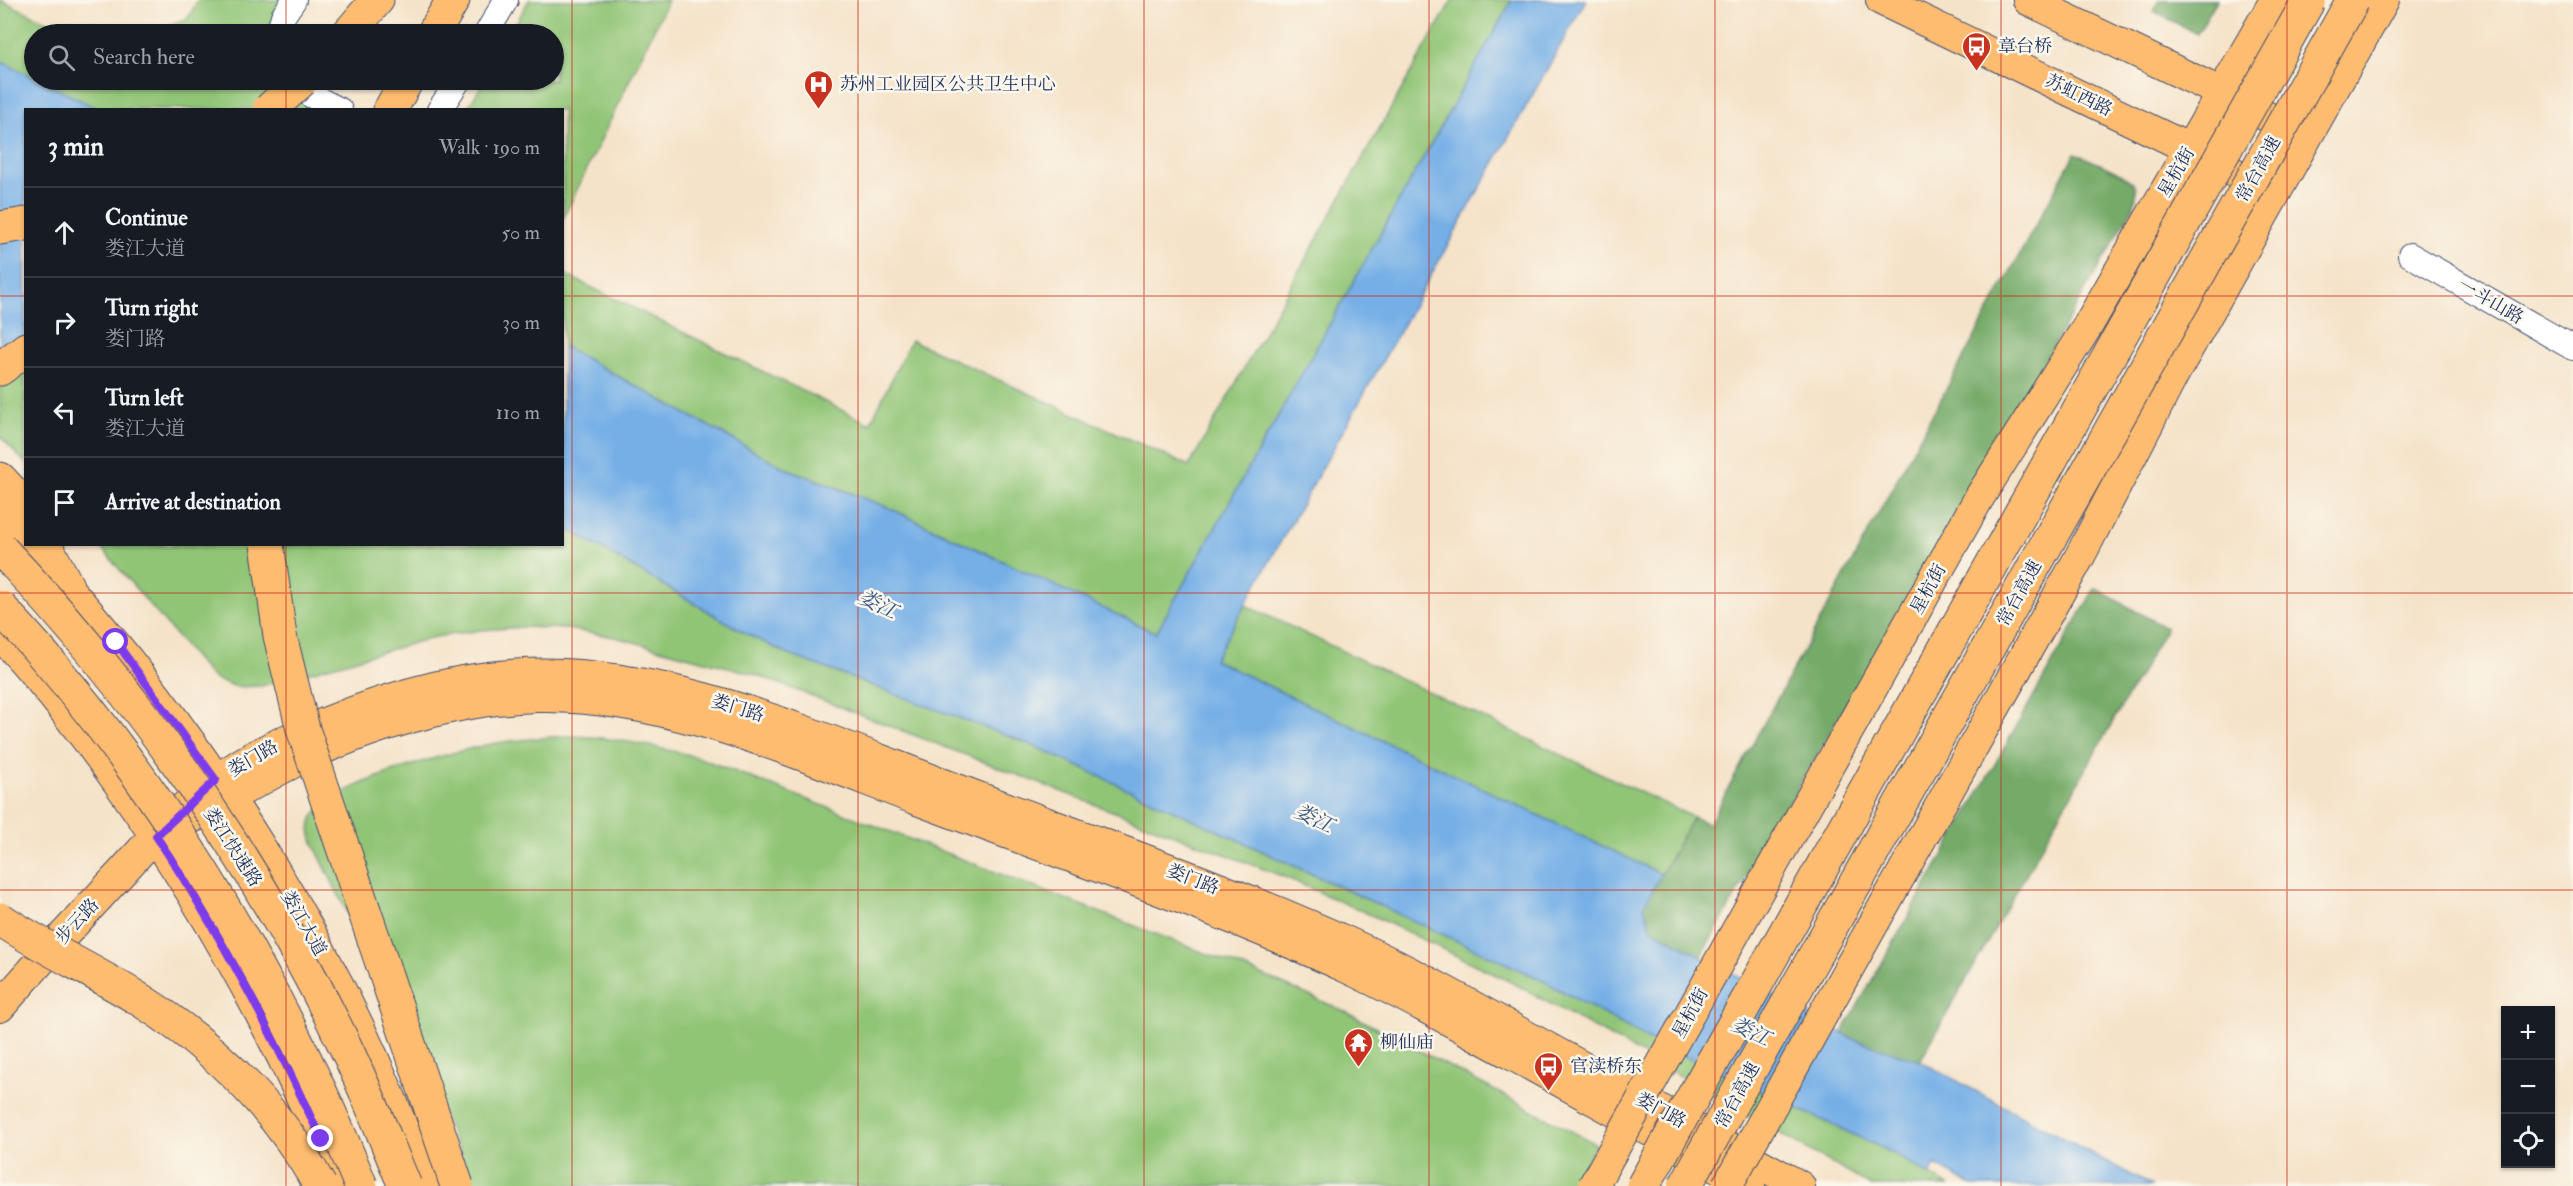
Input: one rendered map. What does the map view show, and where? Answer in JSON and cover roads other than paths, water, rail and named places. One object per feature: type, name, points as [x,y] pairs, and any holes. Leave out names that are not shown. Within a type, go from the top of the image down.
[{"type":"highway","points":[[357,24],[377,0]]},
{"type":"highway","points":[[439,24],[453,0]]},
{"type":"highway","name":"常台高速","points":[[1643,1186],[2309,0]]},
{"type":"highway","name":"常台高速","points":[[1685,1186],[2354,0]]},
{"type":"highway","points":[[271,108],[291,90]]},
{"type":"highway","points":[[283,108],[299,90]]},
{"type":"highway","points":[[391,108],[401,90]]},
{"type":"highway","points":[[0,228],[24,224]]},
{"type":"highway","points":[[0,369],[24,351]]},
{"type":"highway","points":[[0,479],[24,505]]},
{"type":"highway","points":[[46,546],[67,586]]},
{"type":"highway","points":[[267,546],[280,636],[303,729],[457,1186]]},
{"type":"highway","name":"娄江快速路","points":[[0,548],[49,600],[144,715],[232,844],[273,910],[335,1026],[405,1186]]},
{"type":"highway","points":[[0,608],[112,741],[197,866],[275,998],[310,1068],[361,1186]]},
{"type":"highway","points":[[0,919],[141,1000],[175,1023],[219,1059],[282,1124],[320,1186]]},
{"type":"main road","name":"苏虹西路","points":[[1881,0],[2190,149],[2275,194]]},
{"type":"main road","points":[[2028,0],[2222,93],[2307,137]]},
{"type":"main road","name":"星杭街","points":[[1593,1186],[1972,510],[2087,327],[2275,0]]},
{"type":"main road","points":[[1727,1186],[2072,572],[2173,376],[2384,0]]},
{"type":"main road","name":"娄江大道","points":[[0,515],[24,540]]},
{"type":"main road","name":"娄江大道","points":[[30,546],[116,642],[223,790],[330,968],[394,1103],[425,1186]]},
{"type":"main road","points":[[0,634],[96,751],[182,875],[258,1007],[297,1086],[340,1186]]},
{"type":"main road","name":"娄门路","points":[[156,836],[223,790],[285,740],[392,699],[487,677],[538,673],[582,675],[696,696],[782,722],[1206,883],[1354,945],[1442,989],[1800,1186]]},
{"type":"main road","name":"娄门路","points":[[223,790],[347,740],[399,722],[491,701],[538,697],[580,699],[691,719],[773,745],[1197,906],[1344,967],[1431,1010],[1750,1186]]},
{"type":"main road","name":"步云路","points":[[0,1007],[42,958],[156,836]]},
{"type":"street","points":[[281,24],[283,16],[294,0]]},
{"type":"street","points":[[492,24],[506,0]]},
{"type":"street","points":[[303,90],[336,108]]},
{"type":"street","points":[[440,108],[452,90]]},
{"type":"street","name":"一斗山路","points":[[2410,255],[2573,348]]},
{"type":"water","name":"娄江","points":[[1512,0],[1586,0],[1214,660],[1661,874],[1644,906],[1651,929],[1855,1040],[1920,1061],[2152,1186],[1973,1186],[1935,1165],[1930,1175],[1889,1151],[1652,1041],[1542,980],[1032,745],[790,655],[745,633],[564,527],[564,347],[785,468],[887,507],[1156,633]]},
{"type":"water","points":[[0,61],[24,73],[24,90],[59,90],[96,108],[24,108],[24,370],[0,349]]},
{"type":"place","name":"章台桥","points":[[1977,72]]},
{"type":"place","name":"苏州工业园区公共卫生中心","points":[[819,110]]},
{"type":"place","name":"柳仙庙","points":[[1359,1068]]},
{"type":"place","name":"官渎桥东","points":[[1549,1092]]}]
